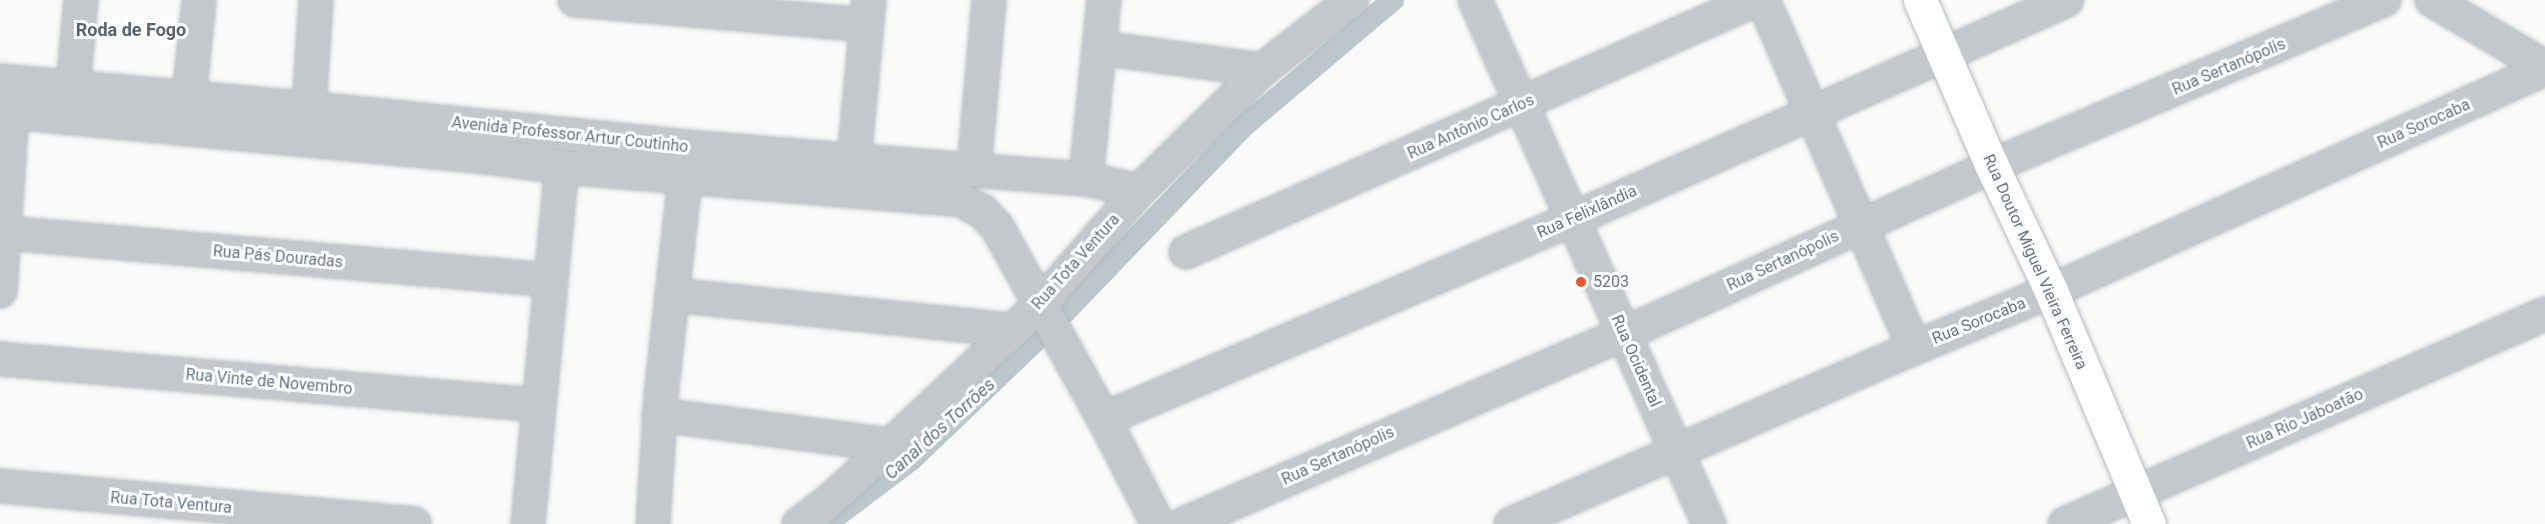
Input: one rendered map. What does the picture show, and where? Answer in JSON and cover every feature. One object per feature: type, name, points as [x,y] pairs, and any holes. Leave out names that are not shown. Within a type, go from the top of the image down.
[{"type":"main road","name":"Rua Doutor Miguel Vieira Ferreira","points":[[1920,0],[1992,166],[2051,291],[2149,524]]},
{"type":"street","points":[[73,87],[81,0]]},
{"type":"street","points":[[189,99],[200,0]]},
{"type":"street","points":[[309,108],[316,0]]},
{"type":"street","points":[[575,0],[868,12],[854,161]]},
{"type":"street","points":[[975,169],[989,0]]},
{"type":"street","points":[[1086,179],[1104,0]]},
{"type":"street","name":"Rua Tota Ventura","points":[[800,524],[891,445],[1040,305],[1139,191],[1262,70],[1352,0]]},
{"type":"street","name":"Rua Ocidental","points":[[1475,0],[1709,524]]},
{"type":"street","name":"Rua Antônio Carlos","points":[[1186,252],[1755,0]]},
{"type":"street","points":[[1763,0],[1914,348]]},
{"type":"street","name":"Rua Felixlândia","points":[[1104,418],[1573,219],[2067,0]]},
{"type":"street","name":"Rua Sertanópolis","points":[[1184,524],[1623,334],[1992,166],[2384,0]]},
{"type":"street","points":[[2432,0],[2545,68]]},
{"type":"street","points":[[1100,48],[1262,70]]},
{"type":"street","name":"Rua Sorocaba","points":[[1511,524],[1676,450],[2051,291],[2545,68]]},
{"type":"street","name":"Avenida Professor Artur Coutinho","points":[[0,81],[309,108],[592,138],[1086,179],[1139,191]]},
{"type":"street","points":[[0,291],[5,233],[6,111]]},
{"type":"street","name":"Avenida Professor Artur Coutinho","points":[[6,111],[485,157],[562,167],[961,200],[982,211],[997,227],[1104,418],[1158,524]]},
{"type":"street","points":[[528,524],[562,167]]},
{"type":"street","points":[[653,524],[659,415],[685,178]]},
{"type":"street","name":"Rua Pás Douradas","points":[[5,233],[551,280]]},
{"type":"street","points":[[672,295],[1012,330]]},
{"type":"street","name":"Rua Rio Jaboatão","points":[[2065,524],[2545,314]]},
{"type":"street","name":"Rua Vinte de Novembro","points":[[0,359],[538,405]]},
{"type":"street","points":[[659,415],[891,445]]},
{"type":"street","name":"Rua Tota Ventura","points":[[0,486],[352,522],[414,524]]},
{"type":"waterway","points":[[1063,314],[1245,125],[1393,0]]},
{"type":"waterway","name":"Canal dos Torrões","points":[[826,524],[911,460],[1049,328]]},
{"type":"place","name":"5203","points":[[1581,282]]},
{"type":"district","name":"Roda de Fogo","points":[[131,30]]}]
